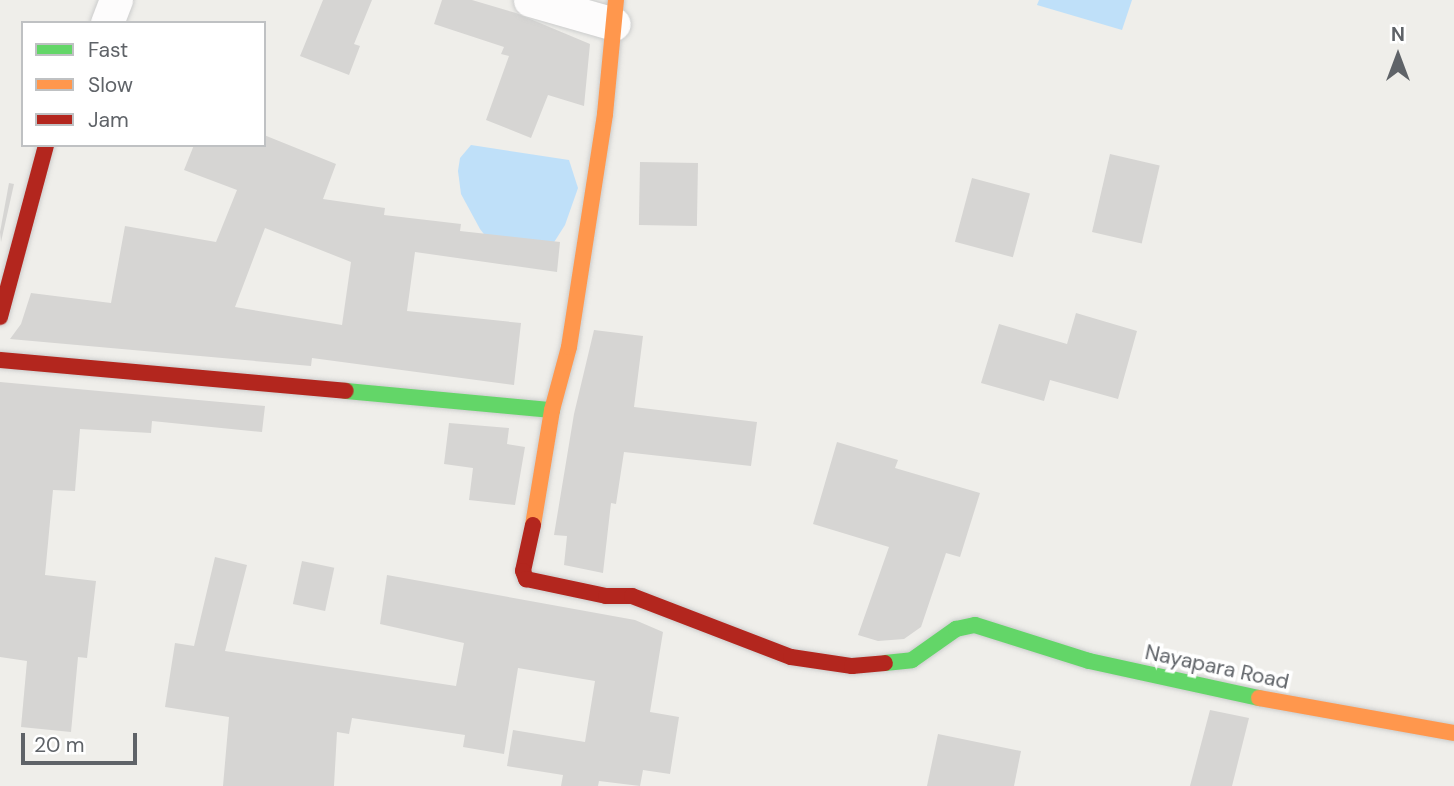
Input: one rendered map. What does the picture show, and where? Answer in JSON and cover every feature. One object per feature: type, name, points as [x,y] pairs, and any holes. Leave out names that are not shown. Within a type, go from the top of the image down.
[{"type":"street","points":[[108,21],[116,0]]},
{"type":"street","points":[[0,360],[552,410],[569,347],[615,12],[530,0]]},
{"type":"street","points":[[0,317],[22,248],[46,147]]},
{"type":"street","name":"Nayapara Road","points":[[552,410],[542,488],[523,571],[533,583],[632,596],[791,657],[852,666],[912,660],[956,629],[975,625],[1089,661],[1287,704],[1454,733]]},
{"type":"water","points":[[1039,0],[1132,0],[1122,30],[1037,5]]},
{"type":"water","points":[[471,145],[569,160],[578,188],[565,225],[551,247],[500,255],[480,229],[461,194],[458,171],[460,158]]},
{"type":"building","points":[[323,0],[372,0],[354,44],[360,46],[349,75],[300,56]]},
{"type":"building","points":[[442,0],[472,0],[516,13],[590,44],[584,106],[548,95],[531,138],[486,120],[509,56],[501,54],[504,47],[434,24]]},
{"type":"building","points":[[266,136],[336,164],[323,199],[385,208],[384,215],[461,224],[460,231],[560,242],[557,272],[415,252],[407,311],[521,323],[514,385],[312,358],[311,366],[10,339],[21,324],[31,293],[111,303],[125,226],[216,242],[237,190],[184,170],[193,147],[266,147]],"holes":[[[265,228],[351,262],[342,325],[235,307]]]},
{"type":"building","points":[[1110,154],[1160,165],[1142,243],[1092,232]]},
{"type":"building","points":[[640,162],[698,163],[697,226],[639,225]]},
{"type":"building","points":[[972,178],[1030,194],[1013,257],[955,242]]},
{"type":"building","points":[[9,183],[14,184],[1,242],[0,232]]},
{"type":"building","points":[[1076,313],[1137,331],[1118,399],[1050,380],[1044,401],[981,383],[999,324],[1067,344]]},
{"type":"building","points":[[594,330],[643,336],[634,407],[757,422],[751,466],[624,452],[616,504],[611,503],[603,573],[564,565],[567,536],[554,535],[574,414]]},
{"type":"building","points":[[0,382],[265,406],[262,432],[152,421],[151,433],[80,429],[75,491],[53,490],[45,575],[96,581],[87,658],[78,657],[71,732],[21,727],[27,661],[0,657]]},
{"type":"building","points":[[449,423],[509,428],[507,444],[525,447],[515,505],[469,500],[473,468],[444,464]]},
{"type":"building","points":[[837,442],[898,460],[895,468],[980,493],[960,557],[946,553],[921,627],[904,639],[878,641],[858,635],[889,547],[813,524]]},
{"type":"building","points":[[215,557],[247,565],[225,651],[456,686],[464,643],[380,624],[387,575],[635,620],[663,632],[650,712],[679,717],[670,774],[643,770],[640,786],[599,781],[598,786],[561,786],[563,775],[507,766],[513,730],[585,742],[595,681],[518,668],[504,754],[463,747],[465,735],[352,718],[349,734],[337,732],[334,786],[223,786],[229,717],[165,707],[175,643],[194,646]]},
{"type":"building","points":[[302,561],[334,568],[325,611],[293,604]]},
{"type":"building","points":[[1210,710],[1249,718],[1232,786],[1190,786]]},
{"type":"building","points":[[938,734],[1021,751],[1014,786],[927,786]]},
{"type":"traffic: fast","points":[[346,391],[552,410]]},
{"type":"traffic: fast","points":[[885,663],[912,660],[956,629],[975,625],[1089,661],[1259,698]]},
{"type":"traffic: slow","points":[[533,525],[552,410],[569,347],[605,114],[616,0]]},
{"type":"traffic: slow","points":[[1259,698],[1454,733]]},
{"type":"traffic: jam","points":[[0,317],[45,147]]},
{"type":"traffic: jam","points":[[0,360],[346,391]]},
{"type":"traffic: jam","points":[[533,525],[523,571],[526,579],[606,596],[632,596],[791,657],[852,666],[885,663]]}]
